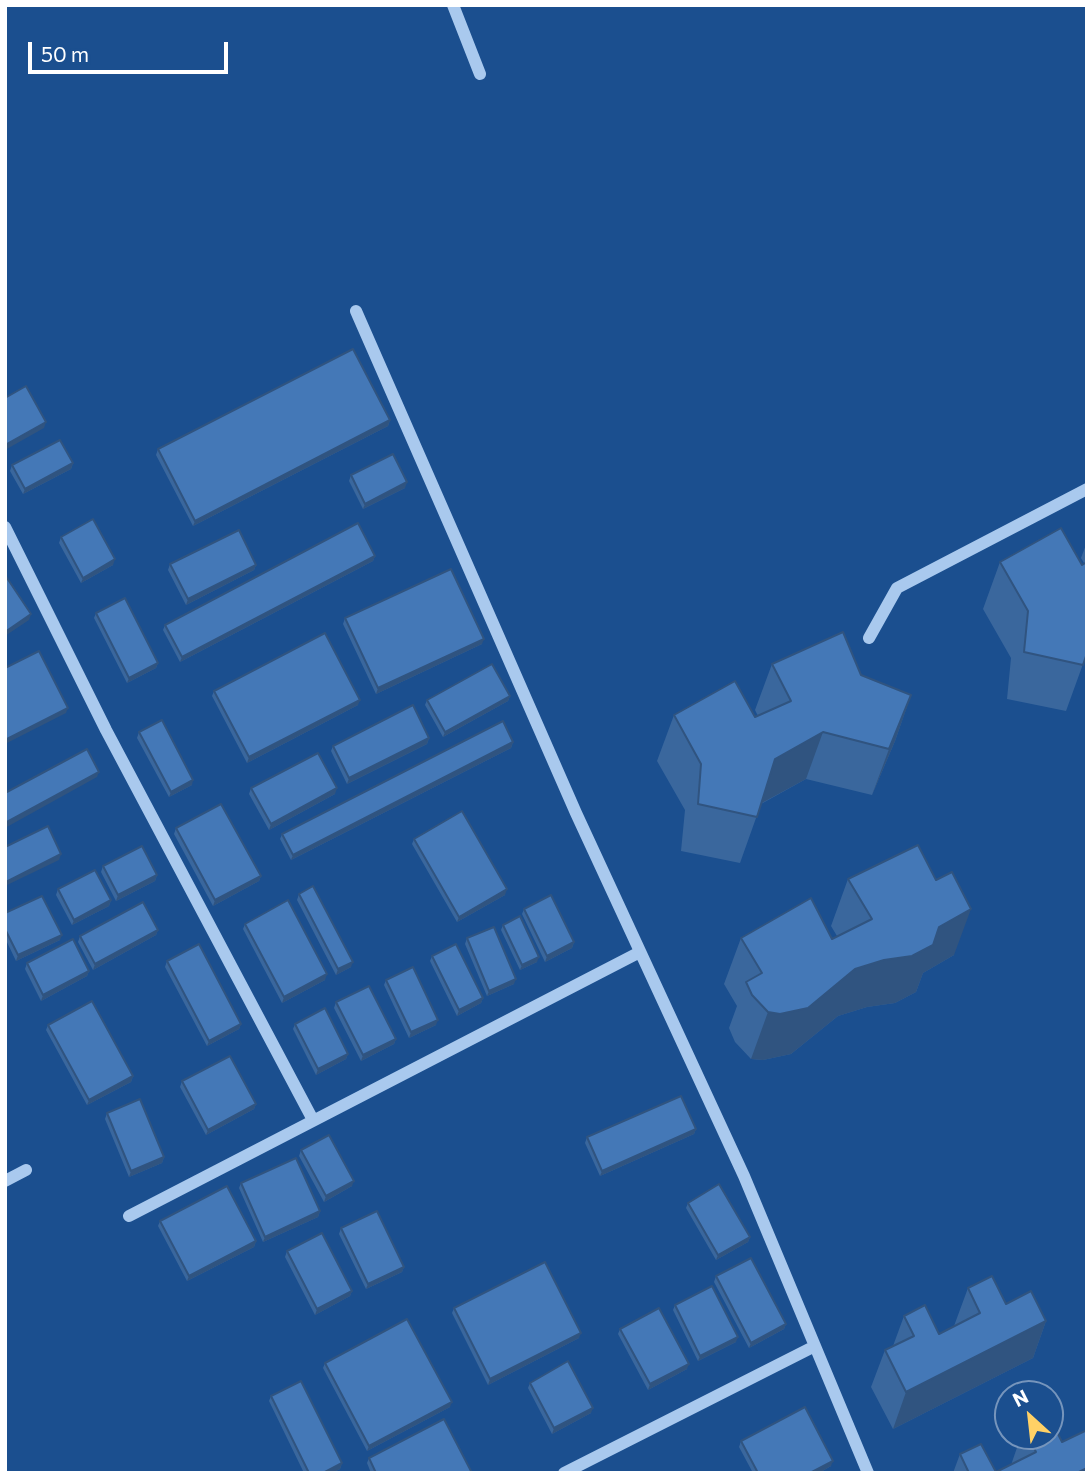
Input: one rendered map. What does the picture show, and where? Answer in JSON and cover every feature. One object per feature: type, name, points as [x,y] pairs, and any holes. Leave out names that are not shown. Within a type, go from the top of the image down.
[{"type":"lane","points":[[453,5],[480,74]]},
{"type":"lane","points":[[356,310],[576,813],[744,1176],[868,1473]]},
{"type":"lane","points":[[869,638],[897,588],[1087,489]]},
{"type":"lane","points":[[5,527],[106,730],[313,1121]]},
{"type":"lane","points":[[129,1216],[640,951]]},
{"type":"lane","points":[[5,1181],[26,1170]]},
{"type":"lane","points":[[564,1473],[815,1346]]},
{"type":"building","points":[[353,349],[390,420],[195,521],[158,449]]},
{"type":"building","points":[[26,386],[46,422],[5,445],[5,398]]},
{"type":"building","points":[[60,440],[73,463],[25,489],[12,465]]},
{"type":"building","points":[[393,454],[407,482],[365,504],[351,475]]},
{"type":"building","points":[[93,519],[115,559],[83,578],[61,537]]},
{"type":"building","points":[[358,523],[375,556],[182,657],[165,625]]},
{"type":"building","points":[[1061,528],[1082,565],[1087,562],[1087,653],[1083,665],[1024,652],[1028,611],[1000,562]]},
{"type":"building","points":[[239,530],[256,565],[188,599],[170,564]]},
{"type":"building","points":[[451,569],[484,639],[378,688],[345,618]]},
{"type":"building","points":[[5,575],[31,614],[5,632]]},
{"type":"building","points":[[125,598],[158,663],[129,678],[96,613]]},
{"type":"building","points":[[843,632],[861,675],[911,695],[889,749],[823,732],[775,759],[757,817],[698,804],[701,764],[674,715],[735,681],[755,717],[791,701],[772,664]]},
{"type":"building","points":[[325,633],[360,700],[249,757],[214,691]]},
{"type":"building","points":[[39,651],[68,708],[5,740],[5,668]]},
{"type":"building","points":[[492,664],[510,696],[445,732],[427,700]]},
{"type":"building","points":[[413,705],[429,738],[349,778],[333,746]]},
{"type":"building","points":[[162,720],[193,780],[171,792],[139,732]]},
{"type":"building","points":[[503,721],[513,742],[293,855],[282,834]]},
{"type":"building","points":[[87,749],[99,772],[5,823],[5,793]]},
{"type":"building","points":[[318,753],[337,788],[271,824],[251,788]]},
{"type":"building","points":[[221,804],[261,876],[215,900],[176,828]]},
{"type":"building","points":[[462,811],[507,889],[459,917],[414,839]]},
{"type":"building","points":[[48,826],[61,854],[6,882],[5,847]]},
{"type":"building","points":[[918,845],[936,880],[952,872],[971,909],[939,927],[933,945],[912,956],[884,960],[855,969],[808,1008],[780,1014],[768,1012],[752,995],[746,982],[762,973],[741,938],[811,898],[832,939],[872,919],[848,879]]},
{"type":"building","points":[[142,846],[157,875],[118,895],[103,866]]},
{"type":"building","points":[[95,870],[111,900],[74,920],[58,889]]},
{"type":"building","points":[[313,886],[353,962],[338,969],[299,894]]},
{"type":"building","points":[[551,895],[574,942],[547,956],[524,909]]},
{"type":"building","points":[[42,896],[62,935],[18,955],[5,929],[5,913]]},
{"type":"building","points":[[288,900],[327,974],[284,997],[245,924]]},
{"type":"building","points":[[143,902],[158,930],[95,964],[80,936]]},
{"type":"building","points":[[520,916],[539,957],[522,965],[503,925]]},
{"type":"building","points":[[494,927],[516,979],[489,991],[467,938]]},
{"type":"building","points":[[73,939],[89,971],[43,995],[27,963]]},
{"type":"building","points":[[199,944],[241,1024],[209,1041],[167,961]]},
{"type":"building","points":[[456,944],[483,998],[459,1010],[432,956]]},
{"type":"building","points":[[413,967],[438,1020],[411,1032],[386,980]]},
{"type":"building","points":[[369,986],[396,1039],[363,1055],[336,1002]]},
{"type":"building","points":[[92,1001],[133,1076],[89,1100],[48,1025]]},
{"type":"building","points":[[325,1008],[348,1054],[318,1069],[295,1024]]},
{"type":"building","points":[[230,1056],[256,1104],[208,1130],[182,1081]]},
{"type":"building","points":[[681,1096],[696,1129],[602,1171],[587,1137]]},
{"type":"building","points":[[140,1099],[164,1157],[131,1171],[107,1113]]},
{"type":"building","points":[[329,1135],[354,1181],[326,1196],[301,1150]]},
{"type":"building","points":[[296,1158],[320,1211],[265,1237],[241,1183]]},
{"type":"building","points":[[719,1184],[750,1237],[718,1255],[688,1203]]},
{"type":"building","points":[[227,1186],[256,1241],[189,1276],[160,1221]]},
{"type":"building","points":[[377,1211],[404,1267],[368,1284],[341,1228]]},
{"type":"building","points":[[322,1233],[352,1291],[317,1309],[287,1251]]},
{"type":"building","points":[[751,1258],[786,1324],[751,1343],[716,1276]]},
{"type":"building","points":[[545,1262],[581,1333],[490,1379],[454,1308]]},
{"type":"building","points":[[992,1276],[1006,1304],[1031,1291],[1046,1321],[906,1392],[885,1350],[914,1336],[904,1316],[925,1305],[939,1334],[980,1313],[968,1288]]},
{"type":"building","points":[[712,1286],[738,1337],[700,1356],[675,1305]]},
{"type":"building","points":[[659,1308],[689,1364],[650,1384],[620,1329]]},
{"type":"building","points":[[407,1319],[452,1402],[369,1446],[325,1363]]},
{"type":"building","points":[[568,1361],[593,1408],[554,1428],[530,1383]]},
{"type":"building","points":[[301,1381],[342,1463],[323,1473],[309,1473],[271,1396]]},
{"type":"building","points":[[805,1407],[833,1461],[810,1473],[758,1473],[741,1441]]},
{"type":"building","points":[[444,1419],[472,1473],[376,1473],[369,1458]]},
{"type":"building","points":[[1087,1430],[1087,1468],[1077,1473],[969,1473],[960,1454],[981,1444],[996,1472],[1036,1452],[1035,1450],[1064,1450],[1064,1441]]}]
